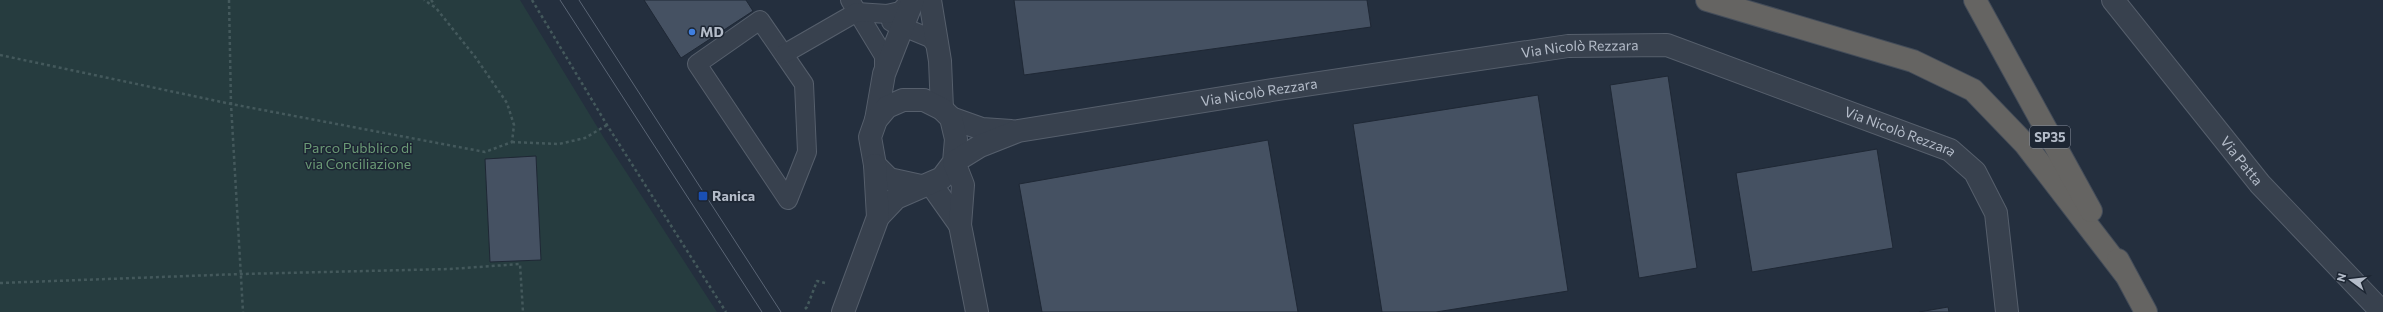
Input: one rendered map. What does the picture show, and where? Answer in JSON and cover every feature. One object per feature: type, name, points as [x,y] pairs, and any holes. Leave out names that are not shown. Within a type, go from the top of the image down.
[{"type":"highway","points":[[1707,0],[1913,60],[1973,90],[2025,144],[2125,274]]},
{"type":"highway","name":"SP35","points":[[1975,0],[2146,312]]},
{"type":"street","points":[[878,217],[875,165],[870,137],[876,120],[884,74],[905,26],[912,0]]},
{"type":"street","points":[[930,0],[946,113],[956,139],[954,162],[963,185],[960,225],[977,312]]},
{"type":"street","name":"Via Patta","points":[[2113,0],[2260,184],[2382,312]]},
{"type":"street","name":"Via Nicolò Rezzara","points":[[946,113],[982,129],[1018,131],[1568,46],[1666,45],[1950,150],[1975,172],[1996,213],[2007,312]]},
{"type":"street","points":[[876,120],[887,107],[903,100],[924,100],[946,113]]},
{"type":"street","name":"Via Nicolò Rezzara","points":[[954,162],[980,146],[1018,131]]},
{"type":"street","points":[[843,312],[878,217],[896,198],[942,178],[954,162]]},
{"type":"street","points":[[875,165],[888,179],[926,185],[960,225]]},
{"type":"lane","points":[[784,54],[859,8],[887,14],[900,11],[912,0]]},
{"type":"lane","points":[[859,8],[905,26],[930,38],[937,46]]},
{"type":"lane","points":[[859,8],[884,56],[884,74]]},
{"type":"lane","points":[[760,20],[784,54],[804,84],[807,152],[788,200],[698,64],[760,20]]},
{"type":"path","points":[[229,0],[231,104],[243,312]]},
{"type":"path","points":[[424,0],[436,8]]},
{"type":"path","points":[[431,0],[476,58],[508,103],[514,125],[512,142]]},
{"type":"path","points":[[532,0],[607,125],[726,312]]},
{"type":"path","points":[[0,55],[231,104],[485,152],[512,142],[559,144],[585,138],[607,125]]},
{"type":"path","points":[[0,283],[241,274],[450,269],[520,264],[523,312]]},
{"type":"path","points":[[804,309],[807,307],[817,281],[825,283]]},
{"type":"green space","name":"Parco Pubblico di via Conciliazione","points":[[0,0],[520,0],[604,138],[717,312],[0,312]]},
{"type":"building","name":"MD","points":[[644,0],[746,0],[753,11],[681,58]]},
{"type":"building","points":[[1014,0],[1367,0],[1371,27],[1024,75]]},
{"type":"building","points":[[1668,76],[1697,268],[1639,278],[1610,85]]},
{"type":"building","points":[[1538,95],[1568,291],[1436,312],[1382,312],[1353,124]]},
{"type":"building","points":[[1268,140],[1298,312],[1042,312],[1019,184]]},
{"type":"building","points":[[1877,149],[1893,248],[1752,272],[1736,173]]},
{"type":"building","points":[[536,156],[541,260],[490,262],[485,159]]},
{"type":"building","points":[[1948,307],[1949,312],[1919,312]]},
{"type":"tram line","points":[[560,0],[762,312]]},
{"type":"tram line","points":[[579,0],[781,312]]},
{"type":"place","name":"MD","points":[[692,32]]},
{"type":"place","name":"Ranica","points":[[703,196]]}]
